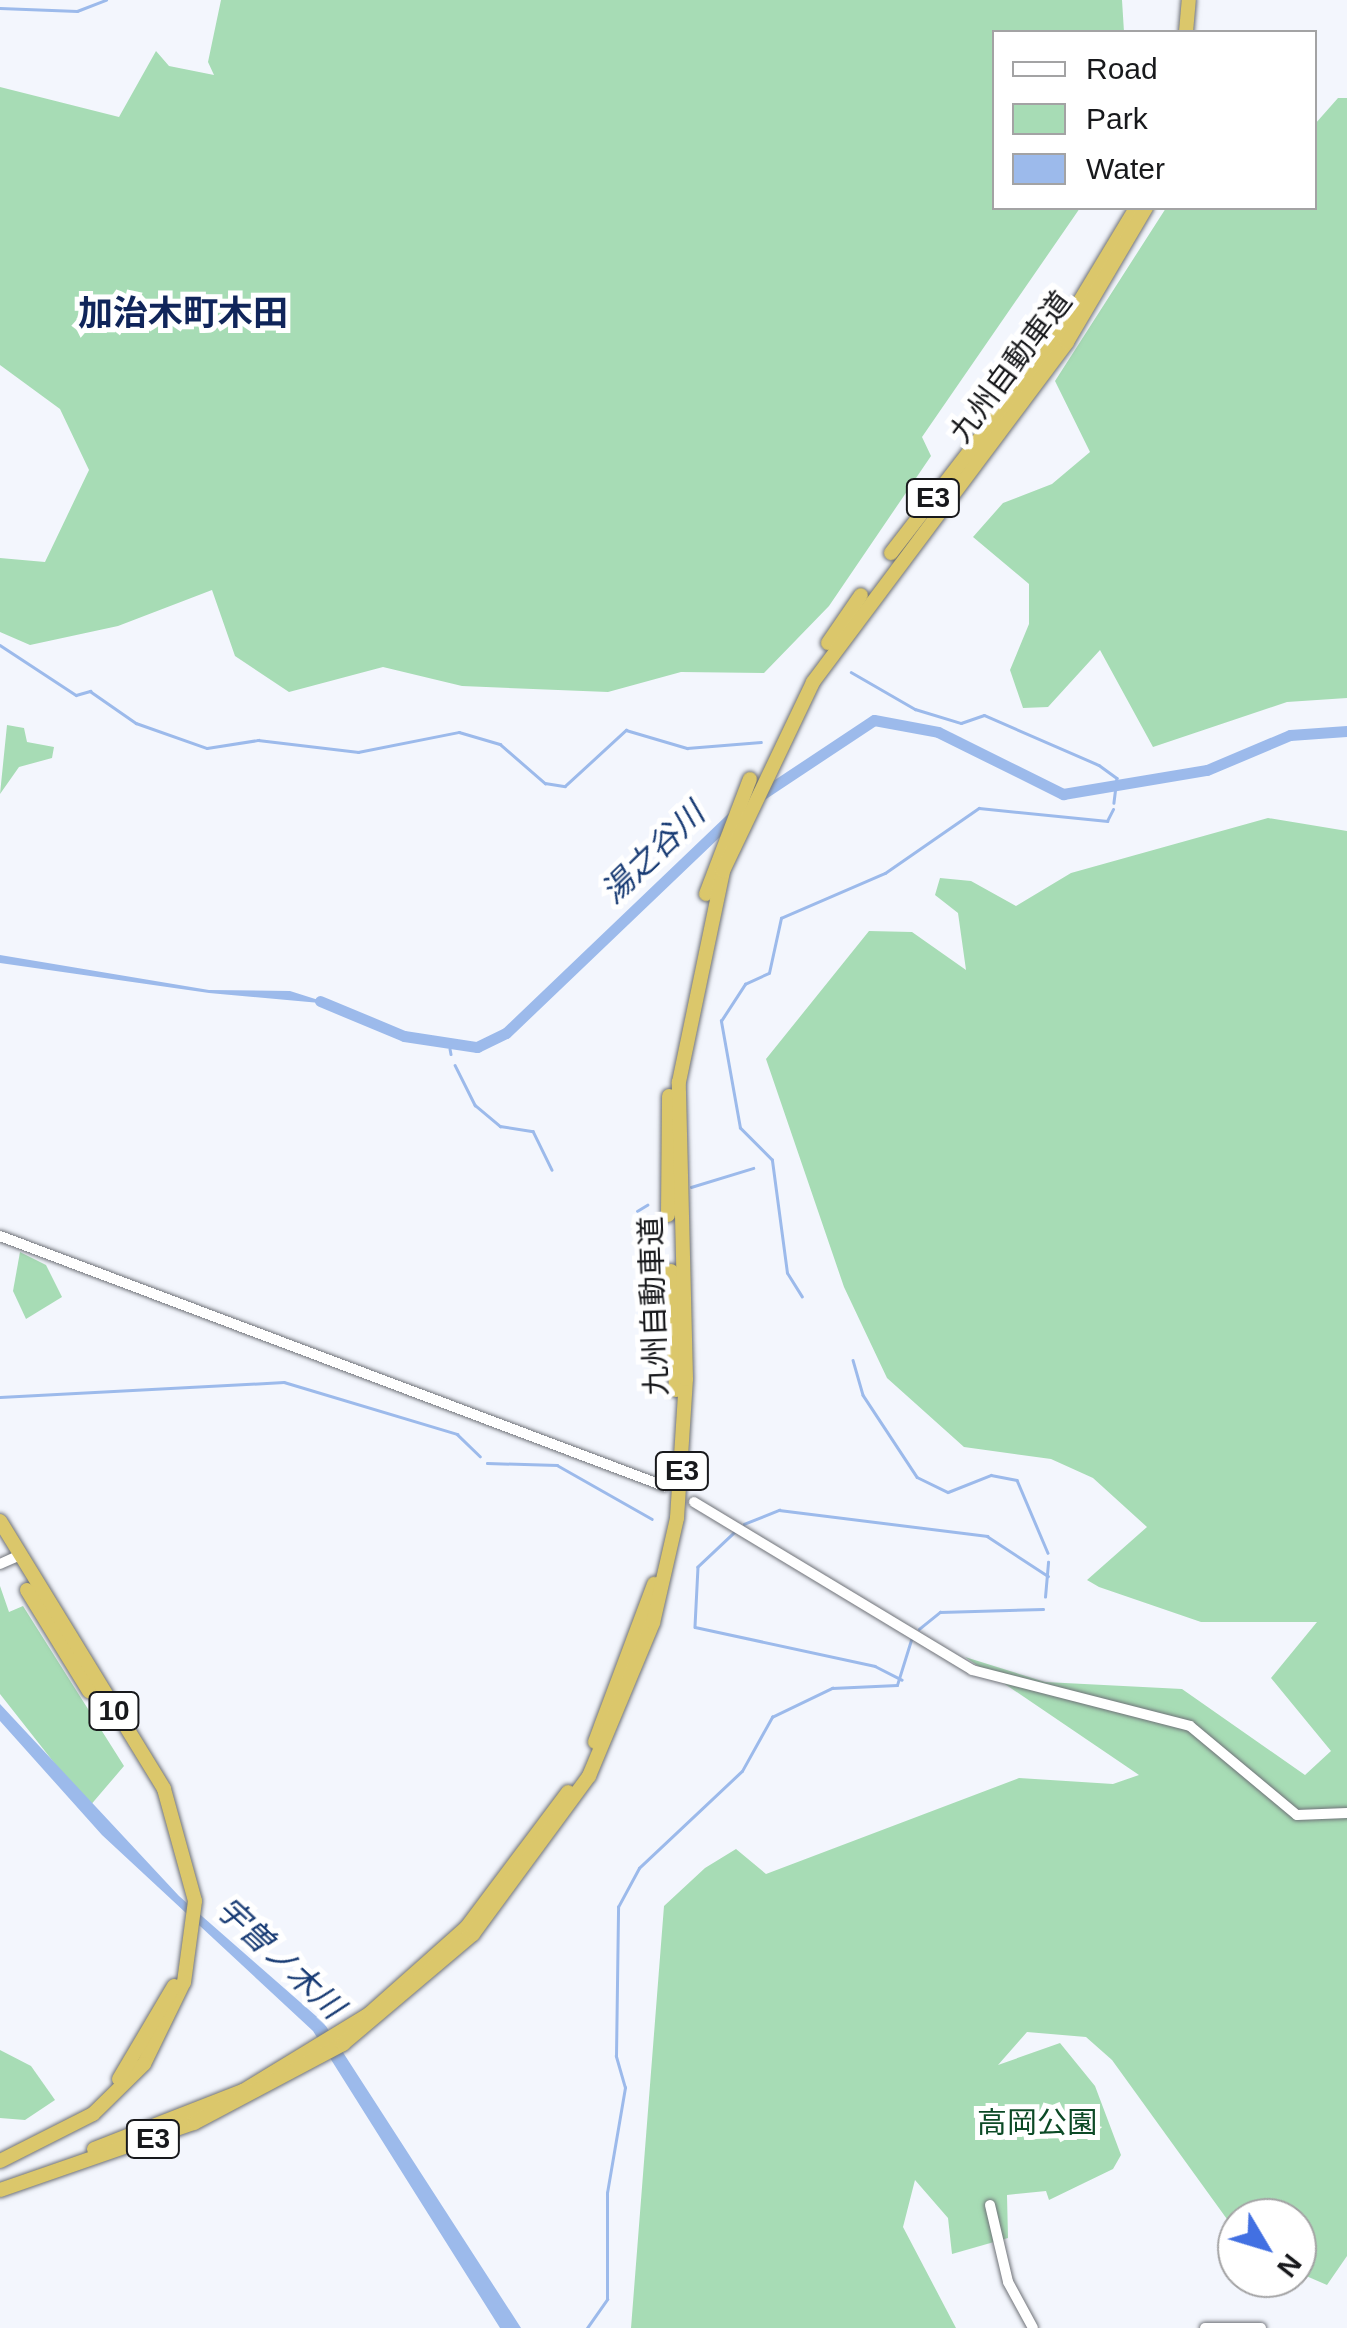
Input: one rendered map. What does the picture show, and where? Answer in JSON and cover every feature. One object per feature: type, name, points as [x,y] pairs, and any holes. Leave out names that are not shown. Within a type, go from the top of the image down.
[{"type":"highway","points":[[1186,30],[1190,0]]},
{"type":"highway","points":[[1196,30],[1199,0]]},
{"type":"highway","name":"九州自動車道","points":[[0,2190],[194,2123],[296,2068],[372,2018],[473,1934],[535,1860],[612,1730],[654,1624],[685,1430],[679,1082],[694,976],[742,796],[847,614],[1060,334],[1135,210]]},
{"type":"highway","name":"九州自動車道","points":[[732,834],[855,619],[1067,342],[1145,210]]},
{"type":"highway","name":"10","points":[[0,1522],[9,1560]]},
{"type":"highway","name":"10","points":[[0,1541],[164,1789],[187,1872],[185,1961],[168,2024],[125,2086],[57,2137],[0,2161]]},
{"type":"highway","name":"10","points":[[0,2152],[71,2119],[119,2079],[162,2015],[185,1961]]},
{"type":"highway","name":"九州自動車道","points":[[0,2181],[190,2114],[296,2068]]},
{"type":"street","points":[[0,1236],[664,1486]]},
{"type":"street","points":[[694,1502],[972,1670],[1190,1726],[1297,1815],[1347,1812]]},
{"type":"street","points":[[990,2204],[1008,2282],[1032,2328]]},
{"type":"street","points":[[1205,2328],[1226,2321],[1260,2328]]},
{"type":"green space","points":[[221,0],[1122,0],[1124,30],[992,30],[992,210],[1079,210],[922,437],[931,456],[829,606],[764,673],[681,672],[608,692],[462,686],[383,667],[289,692],[235,656],[212,590],[118,626],[30,645],[0,632],[0,558],[45,562],[89,470],[60,409],[0,365],[0,87],[119,117],[156,51],[169,66],[214,75],[208,62]]},
{"type":"green space","points":[[1338,98],[1347,98],[1347,698],[1287,702],[1153,747],[1100,650],[1048,707],[1023,708],[1010,670],[1029,624],[1029,584],[973,537],[1003,503],[1052,484],[1090,452],[1055,381],[1165,210],[1317,210],[1317,122]]},
{"type":"green space","points":[[7,725],[24,728],[27,742],[54,747],[52,758],[19,767],[0,794]]},
{"type":"green space","name":"高岡公園","points":[[1268,818],[1347,831],[1347,2256],[1327,2285],[1317,2281],[1317,2198],[1217,2198],[1217,2205],[1112,2060],[1086,2037],[1027,2032],[998,2065],[1060,2043],[1095,2086],[1121,2155],[1113,2169],[1049,2200],[1046,2191],[1007,2195],[1008,2238],[952,2254],[948,2218],[915,2180],[903,2227],[956,2328],[631,2328],[664,1906],[705,1868],[736,1849],[766,1874],[1019,1778],[1113,1784],[1139,1775],[965,1657],[1045,1682],[1182,1689],[1305,1775],[1331,1751],[1271,1678],[1317,1622],[1201,1622],[1099,1587],[1087,1580],[1147,1527],[1093,1478],[1051,1459],[964,1447],[887,1378],[844,1287],[766,1059],[869,931],[912,932],[966,970],[958,913],[935,895],[940,878],[971,881],[1016,906],[1071,873]]},
{"type":"green space","points":[[20,1252],[46,1265],[62,1297],[26,1319],[13,1291]]},
{"type":"green space","points":[[0,1586],[9,1612],[23,1606],[124,1766],[89,1807],[0,1694]]},
{"type":"green space","points":[[0,2050],[31,2066],[55,2100],[25,2120],[0,2118]]},
{"type":"water","points":[[0,955],[209,990],[290,991],[331,1004],[209,993],[0,963]]},
{"type":"water","points":[[0,1704],[179,1896],[324,2023],[521,2328],[500,2328],[313,2031],[102,1835],[0,1721]]},
{"type":"waterway","points":[[0,8],[77,11],[106,0]]},
{"type":"waterway","points":[[0,645],[76,695],[90,691],[136,723],[207,748],[258,740],[358,752],[459,732],[500,744],[545,783],[565,786],[626,730],[687,748],[761,742]]},
{"type":"waterway","points":[[851,672],[915,709],[961,723],[984,715],[1099,765],[1117,778],[1114,803]]},
{"type":"waterway","name":"湯之谷川","points":[[758,797],[874,720],[938,732],[1063,794],[1207,770],[1290,735],[1347,731]]},
{"type":"waterway","points":[[802,1297],[787,1273],[772,1160],[740,1128],[721,1021],[745,984],[769,973],[781,918],[885,873],[979,808],[1107,821],[1113,809]]},
{"type":"waterway","name":"湯之谷川","points":[[320,1001],[404,1036],[477,1047],[506,1033],[739,810]]},
{"type":"waterway","name":"湯之谷川","points":[[450,1049],[451,1054]]},
{"type":"waterway","points":[[455,1065],[475,1105],[500,1126],[533,1131],[552,1170]]},
{"type":"waterway","points":[[691,1187],[753,1168]]},
{"type":"waterway","points":[[637,1211],[647,1205]]},
{"type":"waterway","points":[[853,1360],[863,1395],[917,1477],[948,1492],[991,1475],[1017,1480],[1048,1553]]},
{"type":"waterway","points":[[0,1397],[284,1382],[457,1434],[480,1456]]},
{"type":"waterway","points":[[487,1463],[557,1465],[652,1519]]},
{"type":"waterway","points":[[744,1524],[779,1510],[987,1536],[1048,1576]]},
{"type":"waterway","points":[[735,1532],[698,1567],[695,1627],[875,1666],[902,1680]]},
{"type":"waterway","points":[[1045,1597],[1048,1562]]},
{"type":"waterway","points":[[919,1629],[940,1612],[1043,1609]]},
{"type":"waterway","points":[[587,2328],[607,2299],[607,2193],[625,2088],[616,2056],[618,1907],[639,1868],[742,1771],[772,1717],[832,1688],[897,1685],[911,1640]]},
{"type":"district","name":"加治木町木田","points":[[183,313]]},
{"type":"water label","name":"宇曽ノ木川","points":[[280,1958]]}]
